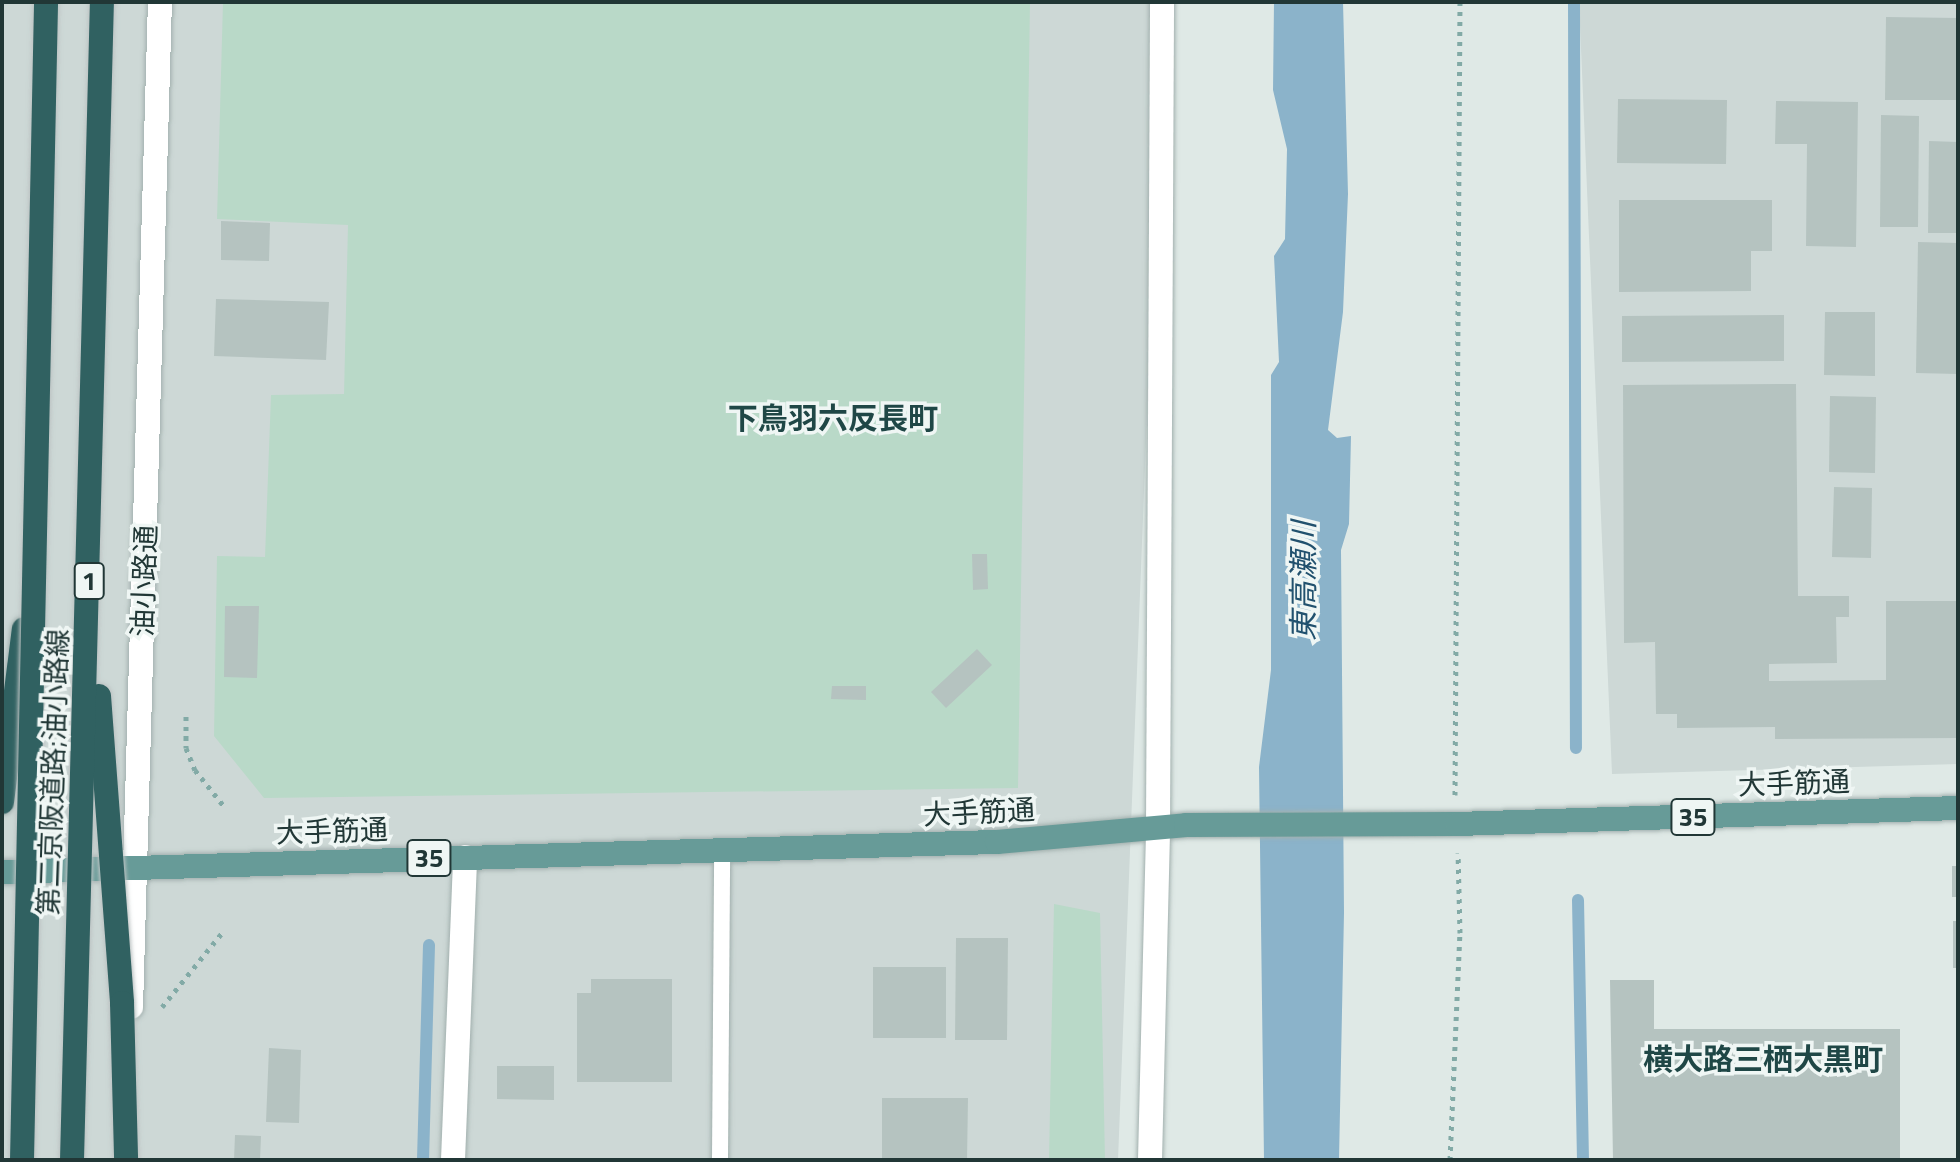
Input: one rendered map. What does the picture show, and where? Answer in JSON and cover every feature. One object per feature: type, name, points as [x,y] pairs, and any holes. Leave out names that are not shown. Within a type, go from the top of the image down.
[{"type":"highway","name":"第二京阪道路;油小路線","points":[[22,1160],[46,2]]},
{"type":"highway","name":"第二京阪道路;油小路線","points":[[72,1160],[102,2]]},
{"type":"highway","points":[[2,802],[33,564]]},
{"type":"highway","points":[[89,566],[122,1003],[125,1160]]},
{"type":"main road","name":"大手筋通","points":[[2,872],[465,857],[722,853],[997,842],[1158,830],[1186,825],[1457,824],[1958,808]]},
{"type":"street","name":"油小路通","points":[[125,1160],[160,2]]},
{"type":"street","points":[[1150,1160],[1158,830],[1162,2]]},
{"type":"street","points":[[453,1160],[465,857]]},
{"type":"lane","points":[[720,1160],[722,853]]},
{"type":"path","points":[[1450,1160],[1460,933],[1457,824],[1460,2]]},
{"type":"path","points":[[186,716],[186,748],[195,770],[223,805]]},
{"type":"path","points":[[153,1018],[222,933]]},
{"type":"shaded area","points":[[2,2],[1163,2],[1118,1160],[2,1160]]},
{"type":"shaded area","points":[[1579,2],[1958,2],[1958,764],[1612,774]]},
{"type":"green space","points":[[223,2],[1030,2],[1018,788],[264,798],[214,736],[217,556],[265,557],[271,395],[344,394],[348,225],[217,219]]},
{"type":"green space","points":[[1054,904],[1100,913],[1105,1160],[1049,1160]]},
{"type":"water","name":"東高瀬川","points":[[1274,2],[1343,2],[1348,194],[1343,312],[1328,430],[1337,438],[1351,436],[1349,524],[1341,550],[1344,913],[1339,1160],[1264,1160],[1259,767],[1271,670],[1271,375],[1279,362],[1274,256],[1285,239],[1287,149],[1273,90]]},
{"type":"building","points":[[1886,17],[1958,18],[1958,100],[1885,100]]},
{"type":"building","points":[[1618,99],[1727,100],[1726,164],[1617,163]]},
{"type":"building","points":[[1776,101],[1858,102],[1856,247],[1806,246],[1807,144],[1775,144]]},
{"type":"building","points":[[1881,115],[1919,116],[1918,227],[1880,227]]},
{"type":"building","points":[[1929,141],[1958,142],[1958,233],[1928,233]]},
{"type":"building","points":[[1619,200],[1772,200],[1772,251],[1751,251],[1751,291],[1619,292]]},
{"type":"building","points":[[221,221],[270,223],[269,261],[221,260]]},
{"type":"building","points":[[1918,242],[1958,243],[1958,374],[1916,373]]},
{"type":"building","points":[[216,299],[329,302],[326,360],[214,356]]},
{"type":"building","points":[[1825,312],[1875,312],[1875,376],[1824,375]]},
{"type":"building","points":[[1784,315],[1784,361],[1622,362],[1622,316]]},
{"type":"building","points":[[1796,384],[1798,596],[1849,596],[1849,617],[1836,617],[1837,663],[1769,664],[1769,681],[1886,680],[1886,601],[1957,601],[1958,738],[1775,739],[1775,727],[1677,728],[1677,714],[1656,714],[1655,642],[1624,643],[1623,385]]},
{"type":"building","points":[[1830,396],[1876,397],[1875,473],[1829,472]]},
{"type":"building","points":[[1834,487],[1872,488],[1871,558],[1832,557]]},
{"type":"building","points":[[972,554],[987,554],[988,589],[973,590]]},
{"type":"building","points":[[225,606],[259,606],[257,678],[224,677]]},
{"type":"building","points":[[977,649],[992,665],[946,708],[931,692]]},
{"type":"building","points":[[832,686],[866,686],[866,700],[831,699]]},
{"type":"building","points":[[1952,866],[1958,866],[1958,897],[1952,897]]},
{"type":"building","points":[[1953,921],[1958,921],[1958,968],[1953,968]]},
{"type":"building","points":[[956,938],[1008,938],[1007,1040],[955,1040]]},
{"type":"building","points":[[873,967],[946,967],[946,1038],[873,1038]]},
{"type":"building","points":[[591,979],[672,979],[672,1082],[577,1082],[577,993],[591,993]]},
{"type":"building","points":[[1610,980],[1654,980],[1654,1029],[1900,1029],[1900,1160],[1613,1160]]},
{"type":"building","points":[[269,1048],[301,1050],[299,1123],[266,1122]]},
{"type":"building","points":[[497,1066],[554,1066],[554,1100],[497,1099]]},
{"type":"building","points":[[882,1098],[968,1098],[967,1160],[882,1160]]},
{"type":"building","points":[[235,1135],[261,1136],[260,1160],[234,1160]]},
{"type":"waterway","points":[[1574,2],[1576,748]]},
{"type":"waterway","points":[[1578,900],[1583,1160]]},
{"type":"waterway","points":[[423,1160],[429,945]]},
{"type":"district","name":"下鳥羽六反長町","points":[[833,418]]},
{"type":"district","name":"横大路三栖大黒町","points":[[1763,1059]]}]
